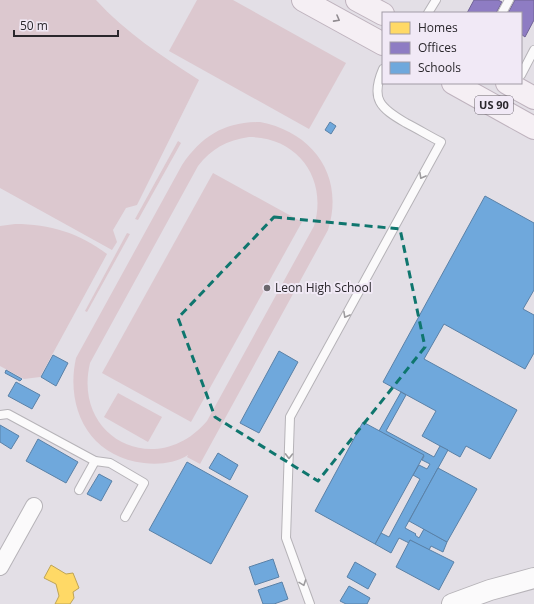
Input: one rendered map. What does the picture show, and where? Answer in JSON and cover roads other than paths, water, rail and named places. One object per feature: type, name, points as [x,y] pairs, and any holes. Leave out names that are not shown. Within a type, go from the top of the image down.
[{"type":"main road","points":[[303,0],[382,43]]},
{"type":"main road","points":[[362,1],[382,13]]},
{"type":"main road","name":"US 90","points":[[455,84],[534,128]]},
{"type":"main road","name":"US 90","points":[[517,84],[534,98]]},
{"type":"street","points":[[0,566],[34,506]]},
{"type":"street","points":[[452,604],[490,590],[534,578]]},
{"type":"lane","points":[[429,12],[436,0]]},
{"type":"lane","points":[[503,12],[509,0]]},
{"type":"lane","points":[[522,71],[534,52]]},
{"type":"lane","points":[[310,604],[286,538],[290,417],[441,142],[384,109],[377,92],[382,73]]},
{"type":"lane","points":[[0,415],[8,414],[95,461],[110,463],[144,483],[125,516]]},
{"type":"lane","points":[[79,490],[95,461]]},
{"type":"place","name":"Leon High School","points":[[267,288]]}]
